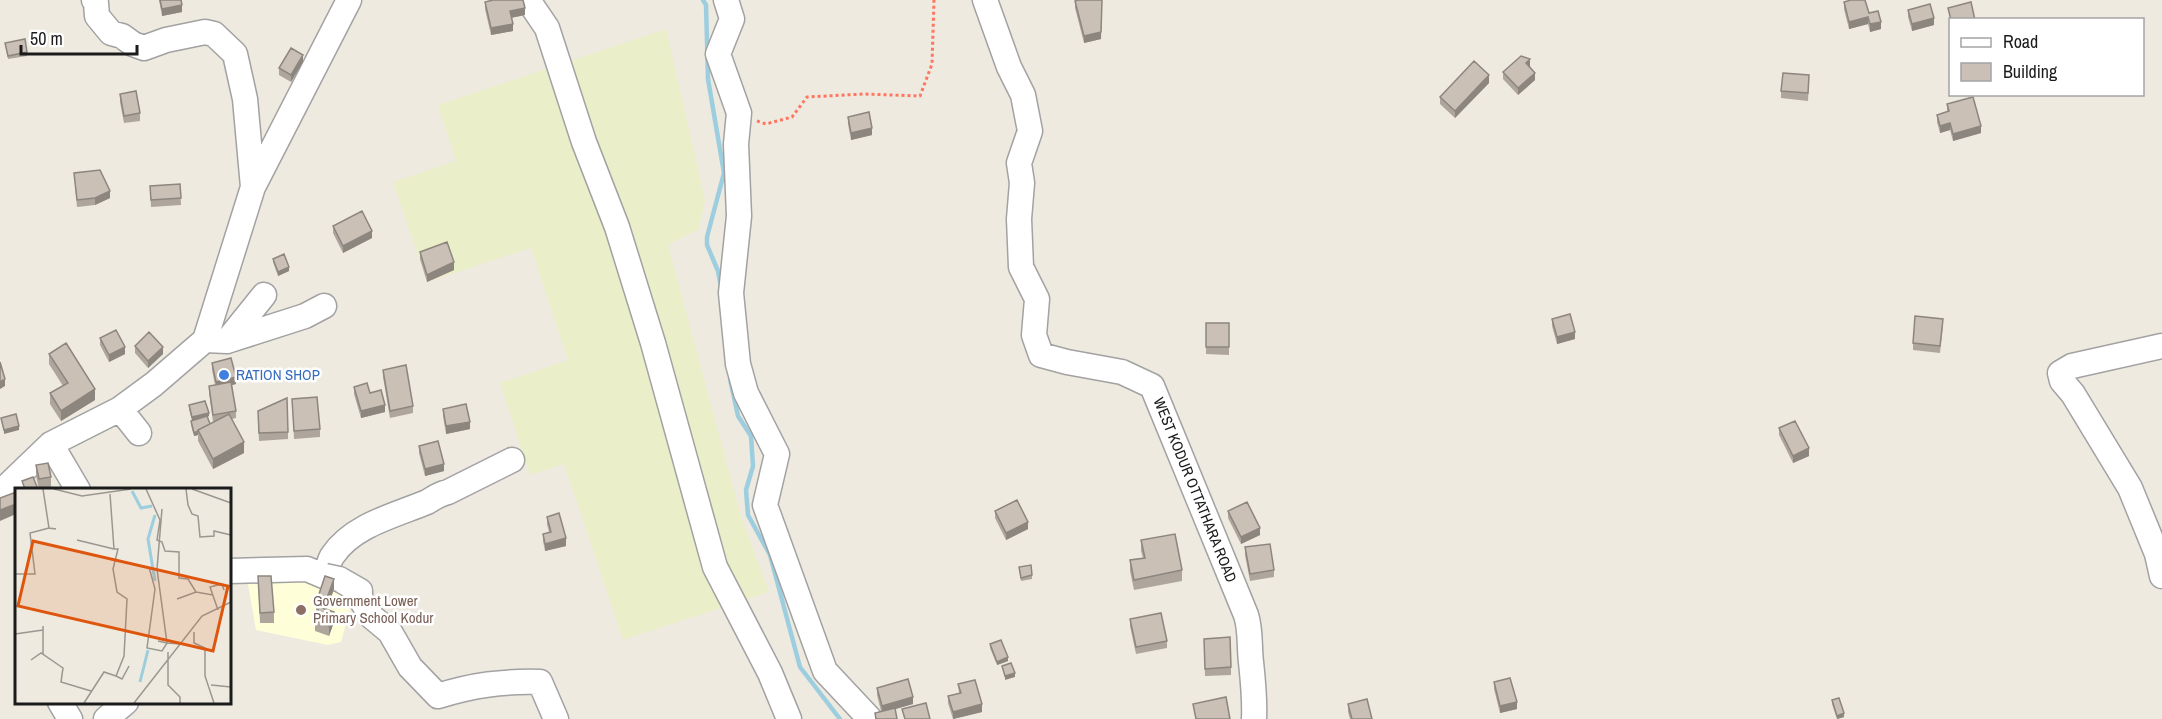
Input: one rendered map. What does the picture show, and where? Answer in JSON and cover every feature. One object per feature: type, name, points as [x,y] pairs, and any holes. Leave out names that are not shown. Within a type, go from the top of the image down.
[{"type":"street","points":[[94,0],[97,16],[111,33],[122,36],[133,44],[144,48],[166,40],[205,32],[214,34],[235,54],[245,99],[253,187]]},
{"type":"street","points":[[216,341],[253,187],[349,0]]},
{"type":"street","points":[[528,0],[547,28],[584,142],[617,227],[653,343],[715,567],[770,673],[789,719]]},
{"type":"street","points":[[726,0],[732,19],[718,54],[739,113],[736,144],[739,216],[731,293],[738,364],[746,393],[777,454],[765,505],[825,671],[870,719]]},
{"type":"street","name":"WEST KODUR OTTATHARA ROAD","points":[[985,0],[1009,67],[1023,95],[1030,131],[1019,163],[1022,183],[1019,219],[1021,267],[1037,300],[1034,335],[1041,355],[1122,372],[1152,386],[1250,627],[1255,700],[1254,719]]},
{"type":"street","points":[[0,493],[51,444],[120,409],[216,341],[264,295]]},
{"type":"street","points":[[216,341],[305,316],[324,306]]},
{"type":"street","points":[[2162,346],[2072,366],[2060,373],[2062,381],[2073,394],[2130,488],[2157,554],[2162,576]]},
{"type":"street","points":[[120,409],[139,433]]},
{"type":"street","points":[[51,444],[77,488]]},
{"type":"street","points":[[329,577],[326,577],[328,564],[333,554],[361,530],[384,518],[428,501],[437,494],[448,492],[512,460]]},
{"type":"street","points":[[231,572],[307,569],[360,591],[360,598],[372,617],[390,632],[410,667],[438,696],[463,688],[505,681],[540,682],[555,719]]},
{"type":"street","points":[[61,704],[70,719]]},
{"type":"street","points":[[106,719],[124,704]]},
{"type":"path","points":[[739,113],[766,124],[792,117],[807,97],[864,94],[920,96],[932,64],[934,0]]},
{"type":"shaded area","points":[[666,29],[705,200],[699,229],[668,245],[741,516],[769,592],[623,640],[564,464],[530,475],[500,383],[568,360],[531,248],[427,282],[393,182],[456,161],[438,105]]},
{"type":"shaded area","name":"Government Lower Primary School Kodur","points":[[272,579],[325,583],[355,591],[341,642],[328,645],[256,630],[248,584]]},
{"type":"building","points":[[160,0],[181,0],[182,5],[162,9]]},
{"type":"building","points":[[523,0],[525,8],[510,11],[513,24],[491,28],[485,2]]},
{"type":"building","points":[[1102,0],[1101,32],[1084,36],[1075,1]]},
{"type":"building","points":[[1865,0],[1869,13],[1878,11],[1881,22],[1870,24],[1868,17],[1849,22],[1844,2]]},
{"type":"building","points":[[1971,2],[1975,18],[1950,18],[1948,8]]},
{"type":"building","points":[[1930,4],[1934,18],[1912,24],[1908,10]]},
{"type":"building","points":[[25,39],[27,52],[8,56],[5,43]]},
{"type":"building","points":[[291,48],[303,55],[291,75],[279,68]]},
{"type":"building","points":[[1521,56],[1530,59],[1526,63],[1535,73],[1518,88],[1503,72]]},
{"type":"building","points":[[1474,61],[1489,75],[1455,111],[1440,97]]},
{"type":"building","points":[[1783,73],[1809,75],[1808,93],[1781,91]]},
{"type":"building","points":[[136,91],[140,113],[124,116],[120,94]]},
{"type":"building","points":[[1973,97],[1981,126],[1953,134],[1950,123],[1940,126],[1937,115],[1949,111],[1947,104]]},
{"type":"building","points":[[869,112],[872,128],[851,133],[848,117]]},
{"type":"building","points":[[100,170],[110,191],[95,198],[77,200],[74,173]]},
{"type":"building","points":[[180,184],[181,198],[151,200],[150,186]]},
{"type":"building","points":[[362,211],[372,231],[343,246],[333,226]]},
{"type":"building","points":[[447,242],[454,262],[427,275],[420,252]]},
{"type":"building","points":[[284,254],[289,267],[278,272],[273,259]]},
{"type":"building","points":[[1570,314],[1575,332],[1557,337],[1552,319]]},
{"type":"building","points":[[1915,316],[1943,319],[1940,346],[1913,343]]},
{"type":"building","points":[[1206,323],[1229,323],[1229,347],[1206,347]]},
{"type":"building","points":[[116,330],[125,347],[109,355],[100,338]]},
{"type":"building","points":[[149,332],[163,347],[148,361],[135,346]]},
{"type":"building","points":[[66,343],[95,389],[61,411],[50,393],[68,383],[49,354]]},
{"type":"building","points":[[231,358],[236,377],[216,382],[212,363]]},
{"type":"building","points":[[0,362],[5,379],[0,382]]},
{"type":"building","points":[[406,365],[413,406],[390,411],[383,370]]},
{"type":"building","points":[[231,382],[236,411],[213,415],[209,386]]},
{"type":"building","points":[[367,383],[370,393],[381,390],[385,405],[361,411],[354,387]]},
{"type":"building","points":[[317,397],[320,429],[294,431],[292,399]]},
{"type":"building","points":[[287,398],[288,432],[259,433],[258,411]]},
{"type":"building","points":[[205,401],[209,413],[192,417],[189,405]]},
{"type":"building","points":[[466,404],[470,422],[446,426],[443,409]]},
{"type":"building","points":[[16,414],[19,426],[4,430],[1,418]]},
{"type":"building","points":[[229,414],[244,442],[213,459],[198,430]]},
{"type":"building","points":[[207,416],[210,424],[194,433],[191,421]]},
{"type":"building","points":[[1795,421],[1809,448],[1793,456],[1779,428]]},
{"type":"building","points":[[438,441],[444,464],[425,469],[419,446]]},
{"type":"building","points":[[48,463],[51,477],[39,479],[36,465]]},
{"type":"building","points":[[33,477],[38,488],[25,488],[22,481]]},
{"type":"building","points":[[15,492],[15,504],[0,510],[0,498]]},
{"type":"building","points":[[1017,500],[1028,522],[1006,533],[995,511]]},
{"type":"building","points":[[1247,502],[1260,528],[1241,537],[1228,511]]},
{"type":"building","points":[[559,513],[566,538],[545,544],[543,534],[551,532],[547,517]]},
{"type":"building","points":[[1175,534],[1182,570],[1134,580],[1130,560],[1145,558],[1141,540]]},
{"type":"building","points":[[1270,544],[1274,570],[1250,574],[1245,547]]},
{"type":"building","points":[[1031,565],[1032,575],[1021,578],[1019,567]]},
{"type":"building","points":[[258,576],[271,576],[274,612],[260,613]]},
{"type":"building","points":[[325,576],[334,579],[325,603],[316,603]]},
{"type":"building","points":[[319,607],[334,612],[329,626],[315,620]]},
{"type":"building","points":[[1161,613],[1167,641],[1136,647],[1130,619]]},
{"type":"building","points":[[1230,637],[1231,667],[1205,669],[1204,639]]},
{"type":"building","points":[[1001,640],[1008,657],[997,662],[990,644]]},
{"type":"building","points":[[1011,663],[1015,673],[1005,676],[1002,666]]},
{"type":"building","points":[[1510,678],[1517,702],[1500,706],[1494,682]]},
{"type":"building","points":[[908,679],[913,697],[882,706],[877,688]]},
{"type":"building","points":[[975,680],[982,704],[953,712],[948,696],[961,693],[958,684]]},
{"type":"building","points":[[1226,697],[1230,719],[1196,719],[1193,704]]},
{"type":"building","points":[[1839,698],[1844,713],[1837,716],[1832,700]]},
{"type":"building","points":[[1367,699],[1372,719],[1352,719],[1348,704]]},
{"type":"building","points":[[926,703],[930,719],[905,719],[902,709]]},
{"type":"building","points":[[895,708],[897,719],[876,719],[875,713]]},
{"type":"waterway","points":[[703,0],[706,5],[708,79],[724,173],[707,237],[707,245],[718,271],[721,287]]},
{"type":"waterway","points":[[730,379],[738,416],[751,436],[753,466],[746,490],[748,515],[770,555],[800,667],[840,719]]},
{"type":"place","name":"RATION SHOP","points":[[224,375]]},
{"type":"place","name":"Government Lower Primary School Kodur","points":[[301,610]]}]
